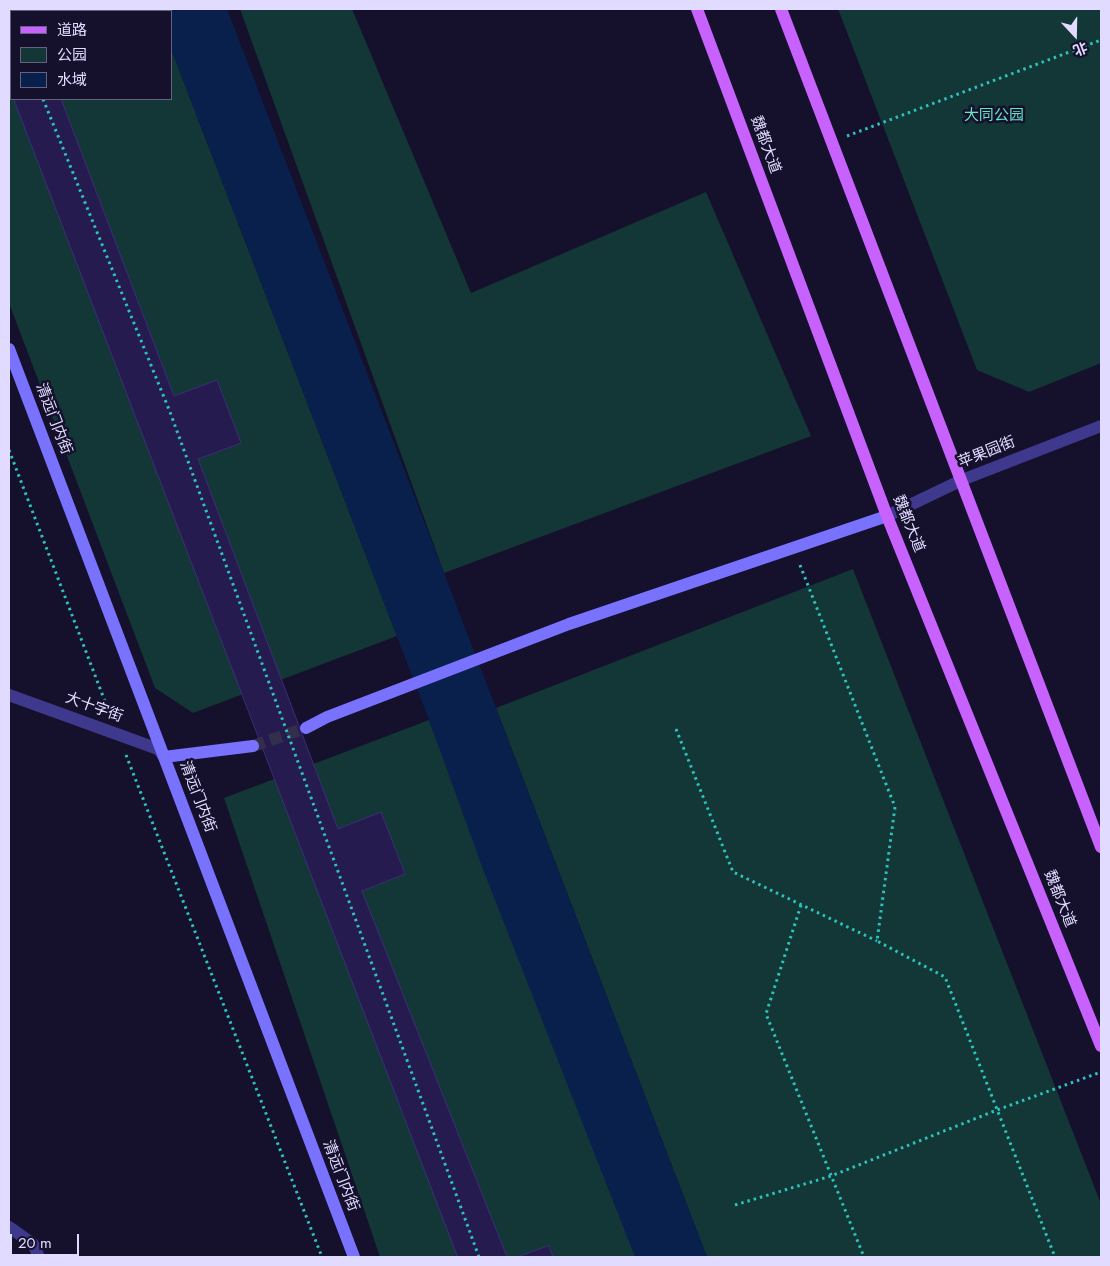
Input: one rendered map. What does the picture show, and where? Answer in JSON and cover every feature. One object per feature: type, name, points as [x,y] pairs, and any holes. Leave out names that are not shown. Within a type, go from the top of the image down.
[{"type":"main road","name":"魏都大道","points":[[697,9],[887,516],[1101,1046]]},
{"type":"main road","points":[[781,9],[1101,847]]},
{"type":"main road","name":"清远门内街","points":[[9,349],[354,1257]]},
{"type":"main road","points":[[306,728],[327,717],[569,624],[887,516]]},
{"type":"main road","points":[[164,757],[253,746]]},
{"type":"street","name":"苹果园街","points":[[887,516],[962,480],[1101,426]]},
{"type":"street","name":"大十字街","points":[[9,696],[158,749],[164,757]]},
{"type":"street","points":[[9,1227],[33,1244],[39,1257]]},
{"type":"path","points":[[832,141],[1101,40]]},
{"type":"path","points":[[43,100],[170,412],[479,1257]]},
{"type":"path","points":[[9,450],[117,734],[322,1257]]},
{"type":"path","points":[[793,548],[895,807],[877,941]]},
{"type":"path","points":[[676,729],[733,872],[877,941],[944,977],[1055,1257]]},
{"type":"path","points":[[801,905],[766,1014],[864,1257]]},
{"type":"path","points":[[735,1205],[831,1176],[998,1110],[1101,1072]]},
{"type":"green space","points":[[9,9],[156,9],[10,10],[10,100],[172,100],[172,52],[397,636],[193,713],[155,688],[9,303]]},
{"type":"green space","points":[[240,9],[352,9],[471,293],[706,192],[811,436],[444,573]]},
{"type":"green space","name":"大同公园","points":[[838,9],[1101,9],[1101,363],[1029,392],[977,370]]},
{"type":"green space","points":[[853,569],[1101,1204],[1101,1257],[707,1257],[496,708]]},
{"type":"green space","points":[[429,720],[637,1257],[380,1257],[224,798]]},
{"type":"water","points":[[227,9],[707,1257],[635,1257],[484,872],[429,720],[172,52],[172,10],[156,10]]},
{"type":"building","points":[[9,9],[59,9],[10,10],[10,88]]},
{"type":"building","points":[[14,100],[61,100],[174,396],[217,380],[241,443],[198,459],[338,829],[381,812],[405,874],[362,891],[507,1257],[458,1257]]},
{"type":"building","points":[[549,1246],[553,1257],[517,1257]]},
{"type":"tunnel","points":[[253,746],[306,728]]}]
